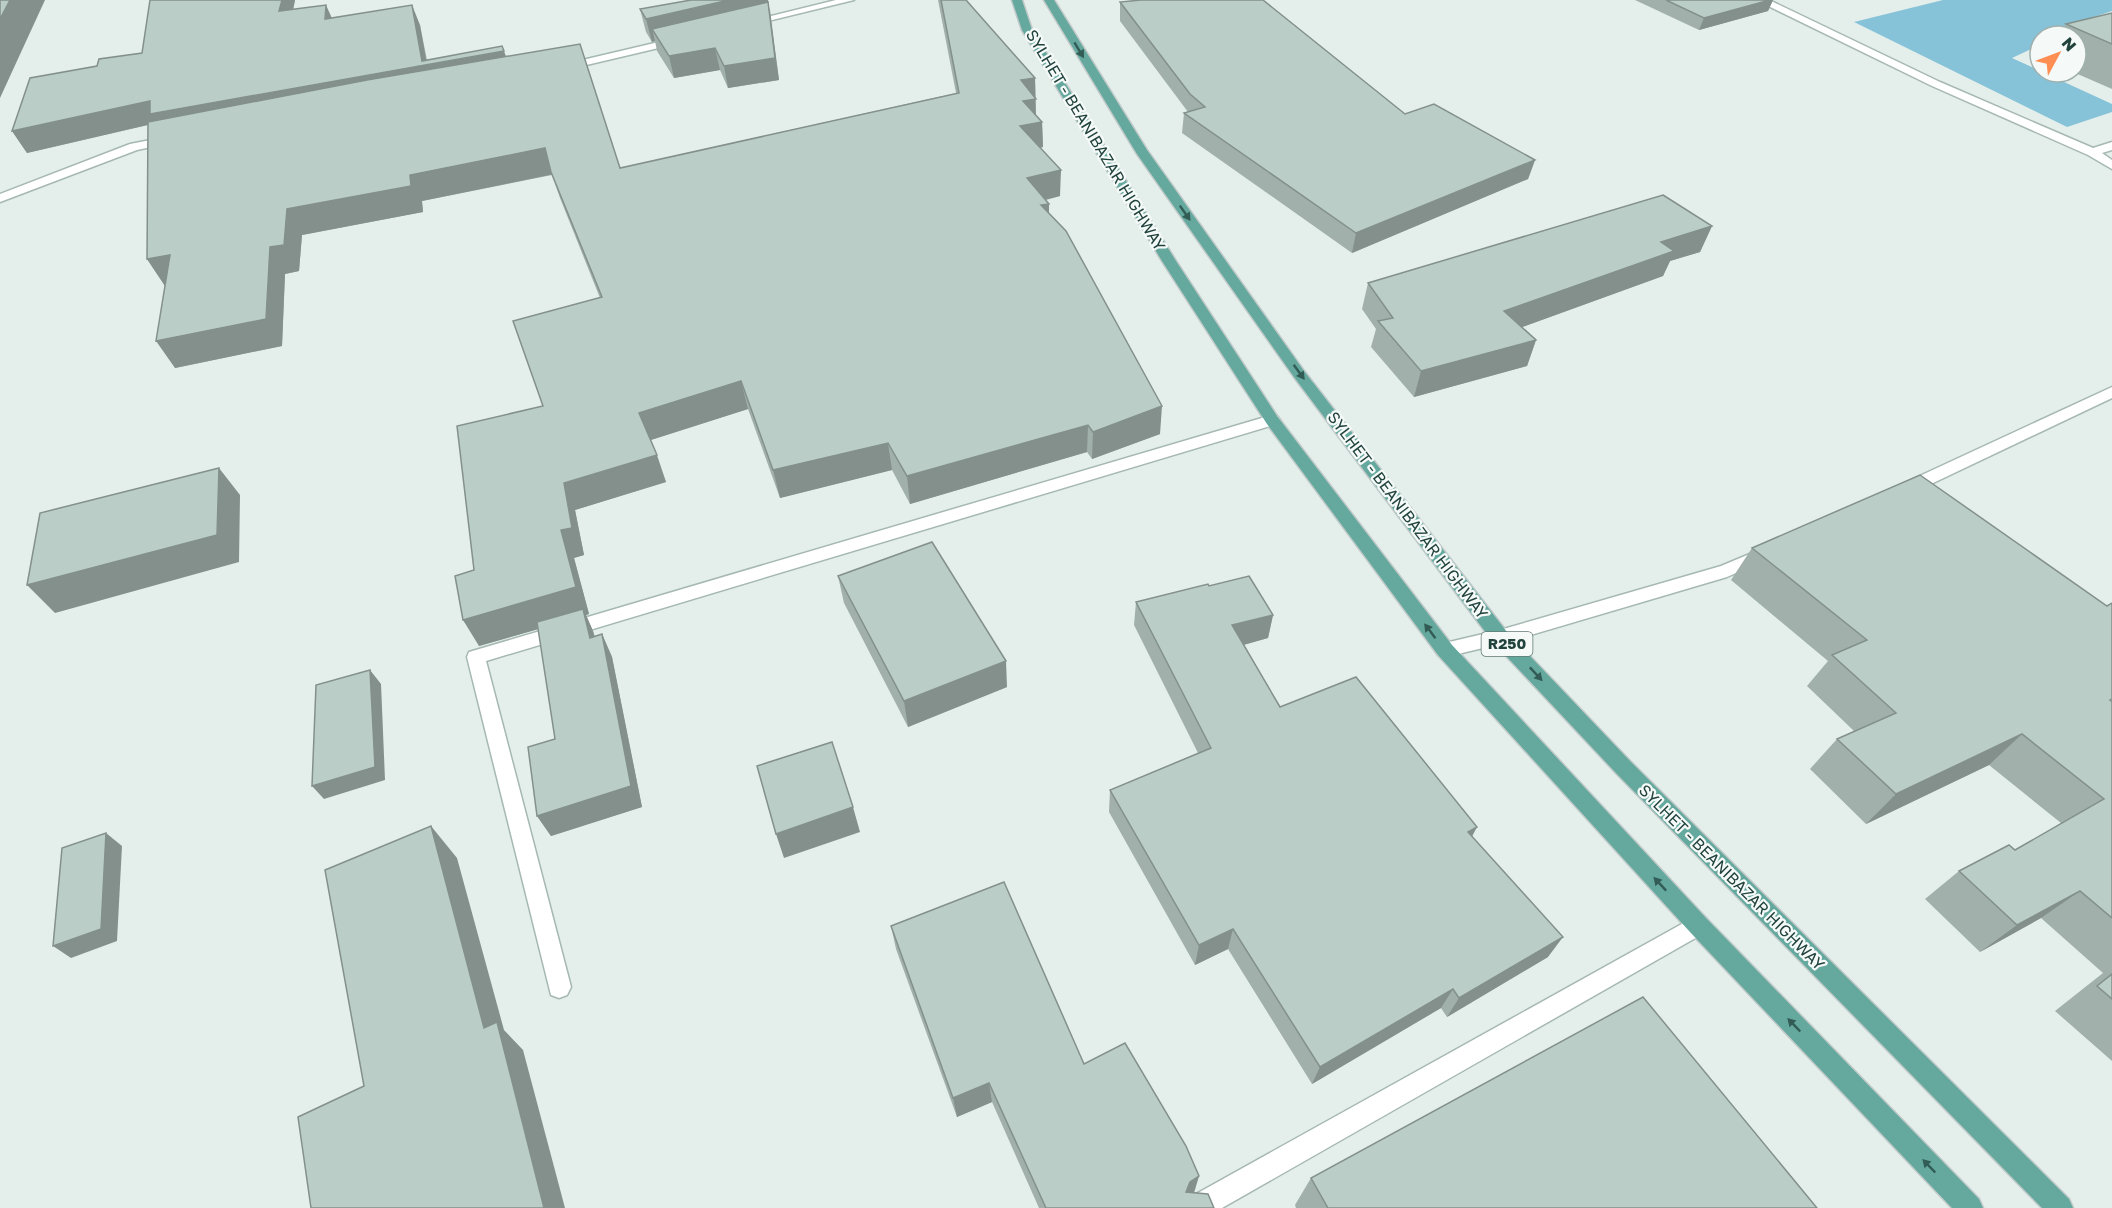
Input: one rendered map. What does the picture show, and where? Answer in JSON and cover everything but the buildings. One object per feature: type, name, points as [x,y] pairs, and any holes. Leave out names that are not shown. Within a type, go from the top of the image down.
[{"type":"main road","name":"SYLHET - BEANIBAZAR HIGHWAY","points":[[1017,0],[1027,30],[1169,261],[1272,420],[1445,651],[1698,925],[1970,1208]]},
{"type":"main road","name":"SYLHET - BEANIBAZAR HIGHWAY","points":[[1049,0],[1141,151],[1299,374],[1500,637],[1623,767],[2060,1208]]},
{"type":"street","points":[[735,27],[849,0]]},
{"type":"street","points":[[1761,0],[1936,84],[2092,152],[2112,165]]},
{"type":"street","points":[[550,70],[689,38]]},
{"type":"street","points":[[0,198],[134,147],[180,138]]},
{"type":"street","points":[[2092,152],[2112,146]]},
{"type":"street","points":[[1889,496],[2112,392]]},
{"type":"street","points":[[559,987],[476,657],[651,603],[1272,420]]},
{"type":"street","points":[[1445,651],[1727,571],[1781,546]]},
{"type":"street","points":[[1196,1208],[1698,925]]},
{"type":"water","points":[[1943,0],[2112,0],[2112,11],[2082,21],[2081,24],[2028,24],[2028,51],[2012,58],[2028,65],[2028,84],[2069,84],[2112,104],[2112,112],[2067,127],[1854,22]]}]
